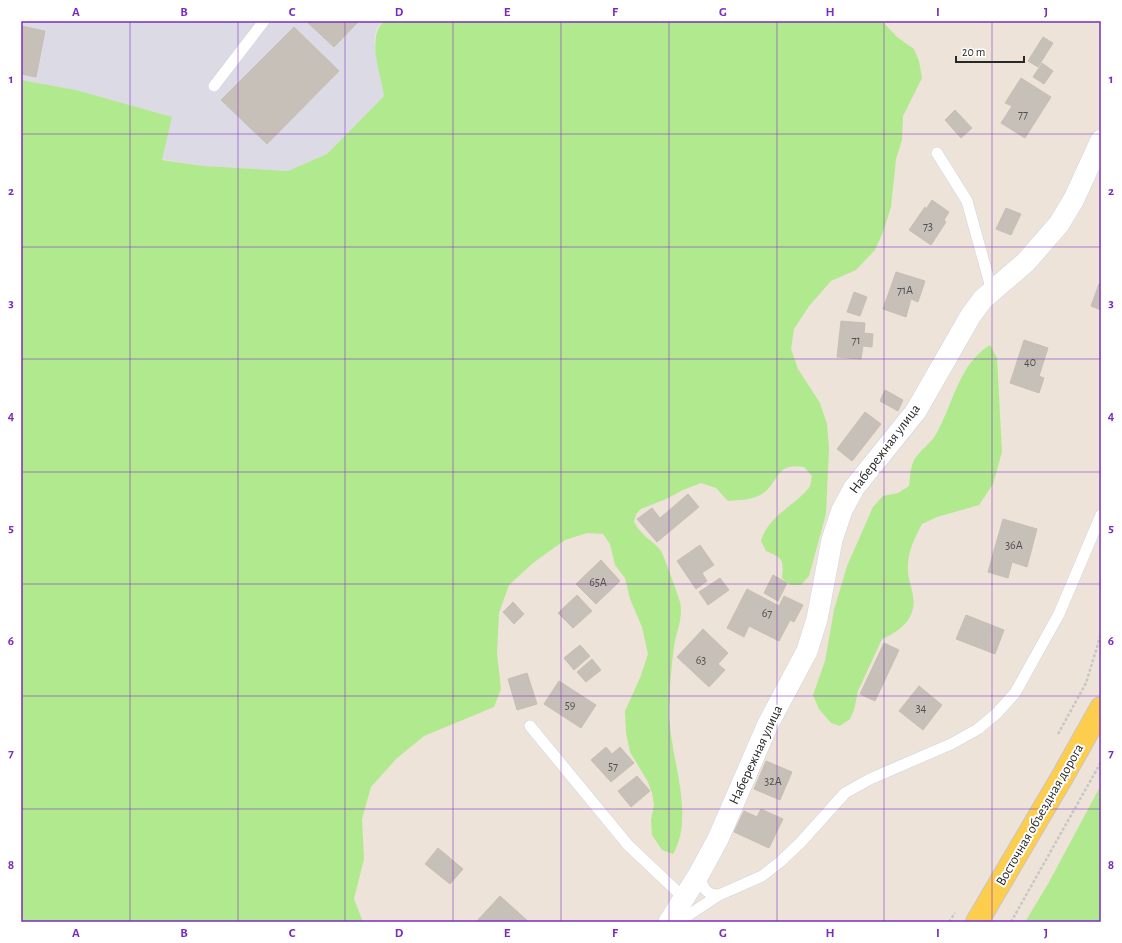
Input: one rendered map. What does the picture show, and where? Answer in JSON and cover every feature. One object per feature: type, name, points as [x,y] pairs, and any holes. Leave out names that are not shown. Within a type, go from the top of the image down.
[{"type":"main road","name":"Восточная объездная дорога","points":[[977,922],[1101,708]]},
{"type":"street","name":"Набережная улица","points":[[669,922],[699,874],[718,839],[768,724],[794,678],[807,651],[817,619],[832,540],[842,510],[854,488],[916,411],[970,315],[992,291],[1026,262],[1060,224],[1074,199],[1101,140]]},
{"type":"lane","points":[[214,86],[264,21]]},
{"type":"lane","points":[[937,153],[966,201],[992,291]]},
{"type":"lane","points":[[678,922],[719,895],[762,876],[780,862],[801,842],[845,793],[870,779],[952,744],[978,729],[997,713],[1015,693],[1059,614],[1101,515]]},
{"type":"lane","points":[[530,726],[628,845],[684,898]]},
{"type":"lane","points":[[699,874],[704,890],[711,895],[719,895]]},
{"type":"path","points":[[1056,739],[1086,683],[1101,634]]},
{"type":"path","points":[[1011,922],[1101,762]]},
{"type":"path","points":[[949,922],[956,911]]},
{"type":"shaded area","points":[[21,21],[384,21],[377,27],[374,41],[384,96],[327,154],[288,171],[203,166],[162,159],[171,117],[76,90],[21,80]]},
{"type":"green space","points":[[384,21],[882,21],[897,37],[914,49],[919,61],[922,78],[903,116],[902,140],[896,159],[891,207],[883,232],[875,250],[856,270],[831,281],[809,306],[794,329],[791,349],[798,369],[820,403],[827,424],[829,449],[826,514],[809,576],[801,585],[790,585],[782,578],[783,567],[781,560],[766,551],[761,541],[764,532],[775,518],[803,495],[809,488],[812,476],[804,467],[794,466],[782,471],[767,490],[754,497],[728,501],[716,488],[701,483],[641,509],[636,514],[634,522],[637,527],[661,551],[677,592],[681,607],[681,617],[675,641],[673,658],[669,711],[670,728],[682,803],[682,821],[679,838],[673,854],[662,850],[652,835],[651,820],[654,805],[652,793],[648,782],[630,752],[626,733],[625,711],[640,678],[648,654],[642,627],[630,599],[625,578],[615,565],[610,544],[603,534],[587,533],[565,540],[533,563],[509,585],[499,613],[497,653],[501,689],[494,707],[424,736],[396,759],[371,787],[362,819],[364,859],[354,899],[363,922],[21,922],[21,80],[76,90],[172,117],[162,160],[203,166],[288,171],[327,154],[384,96],[375,46],[379,28]]},
{"type":"green space","points":[[990,345],[997,358],[1002,452],[993,484],[979,505],[937,517],[922,524],[910,552],[908,564],[908,574],[914,604],[910,617],[901,628],[882,639],[858,691],[854,710],[850,719],[840,726],[831,723],[819,709],[813,695],[825,661],[834,610],[847,566],[873,507],[883,496],[898,493],[909,486],[912,465],[919,453],[935,436],[963,374],[979,353]]},
{"type":"green space","points":[[1101,785],[1101,922],[1025,922],[1048,884]]},
{"type":"building","points":[[306,21],[359,21],[334,47]]},
{"type":"building","points":[[21,26],[45,31],[36,77],[21,74]]},
{"type":"building","points":[[294,27],[339,71],[267,144],[221,100]]},
{"type":"building","points":[[1043,37],[1053,43],[1038,67],[1028,61]]},
{"type":"building","points":[[1042,63],[1053,71],[1044,84],[1033,77]]},
{"type":"building","points":[[1021,78],[1051,97],[1025,138],[1001,123],[1012,106],[1005,103]]},
{"type":"building","points":[[955,110],[972,128],[961,138],[945,120]]},
{"type":"building","points":[[932,200],[949,212],[944,220],[946,222],[931,245],[909,230],[925,207],[926,209]]},
{"type":"building","points":[[1006,208],[1021,214],[1011,235],[996,229]]},
{"type":"building","points":[[896,272],[925,281],[918,302],[911,299],[906,317],[883,309]]},
{"type":"building","points":[[1099,284],[1101,285],[1101,310],[1091,306]]},
{"type":"building","points":[[854,292],[867,297],[860,316],[847,312]]},
{"type":"building","points":[[841,321],[865,323],[864,333],[873,334],[872,347],[863,346],[861,359],[837,357]]},
{"type":"building","points":[[1024,340],[1048,348],[1039,376],[1044,378],[1039,393],[1010,383]]},
{"type":"building","points":[[885,390],[903,400],[898,411],[880,401]]},
{"type":"building","points":[[865,412],[881,424],[852,461],[837,449]]},
{"type":"building","points":[[688,494],[699,507],[657,542],[637,519],[652,508],[660,518]]},
{"type":"building","points":[[1003,519],[1037,529],[1027,567],[1012,562],[1008,578],[988,572]]},
{"type":"building","points":[[700,545],[714,565],[702,573],[707,581],[696,589],[677,561]]},
{"type":"building","points":[[601,560],[620,581],[596,604],[576,584]]},
{"type":"building","points":[[773,575],[787,583],[778,601],[764,593]]},
{"type":"building","points":[[720,578],[729,590],[708,605],[699,592]]},
{"type":"building","points":[[747,589],[779,606],[784,596],[803,605],[794,622],[790,620],[779,641],[749,626],[744,637],[727,628]]},
{"type":"building","points":[[577,595],[592,611],[573,628],[558,613]]},
{"type":"building","points":[[513,602],[524,614],[514,624],[503,612]]},
{"type":"building","points":[[966,615],[1004,630],[995,654],[956,639]]},
{"type":"building","points":[[703,629],[728,653],[718,664],[725,670],[709,687],[677,657]]},
{"type":"building","points":[[884,643],[899,650],[875,701],[860,694]]},
{"type":"building","points":[[580,645],[590,656],[574,670],[564,658]]},
{"type":"building","points":[[592,659],[601,670],[586,682],[577,672]]},
{"type":"building","points":[[527,673],[537,704],[517,710],[508,679]]},
{"type":"building","points":[[559,681],[596,705],[581,728],[544,704]]},
{"type":"building","points":[[919,686],[942,705],[923,730],[899,711]]},
{"type":"building","points":[[606,747],[612,754],[620,747],[634,763],[611,782],[591,760]]},
{"type":"building","points":[[766,761],[792,772],[780,800],[754,789]]},
{"type":"building","points":[[637,776],[650,791],[631,807],[618,791]]},
{"type":"building","points":[[761,809],[783,819],[769,848],[734,832],[744,811],[757,817]]},
{"type":"building","points":[[438,848],[463,869],[450,884],[425,864]]},
{"type":"building","points":[[500,896],[529,922],[476,922]]}]
